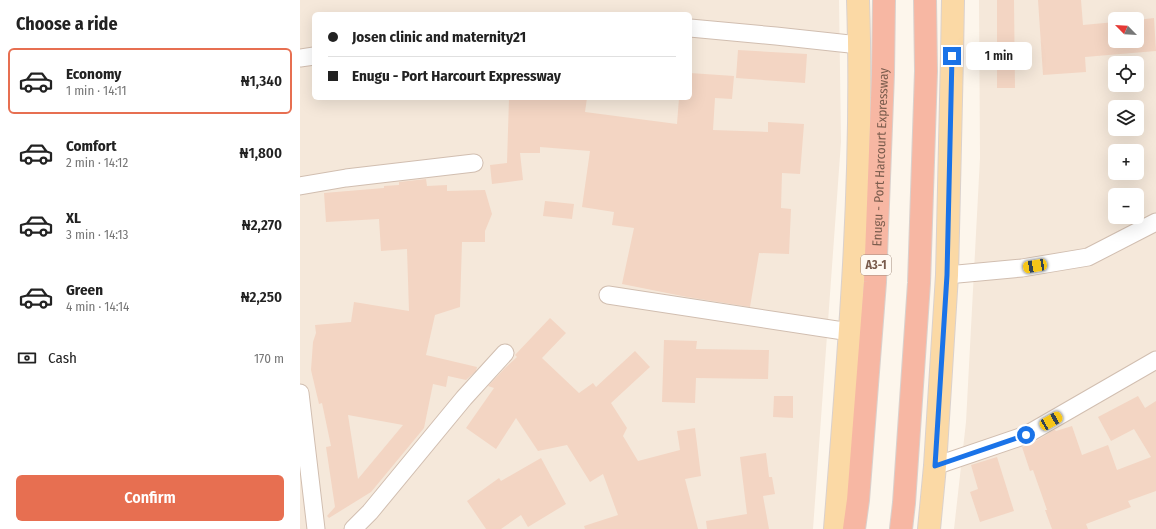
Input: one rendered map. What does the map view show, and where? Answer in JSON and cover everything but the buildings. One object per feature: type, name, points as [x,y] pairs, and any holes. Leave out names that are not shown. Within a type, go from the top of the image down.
[{"type":"highway","name":"Enugu - Port Harcourt Expressway","points":[[854,529],[858,500],[875,282],[884,74],[884,0]]},
{"type":"highway","points":[[901,529],[919,283],[926,71],[925,0]]},
{"type":"main road","name":"Enugu - Port Harcourt Expressway","points":[[835,529],[856,246],[859,45],[858,0]]},
{"type":"main road","points":[[930,529],[947,275],[952,0]]},
{"type":"street","points":[[692,28],[859,45]]},
{"type":"street","points":[[300,58],[312,56]]},
{"type":"street","points":[[300,186],[346,178],[474,163]]},
{"type":"street","points":[[947,275],[1022,268],[1088,257],[1156,222]]},
{"type":"street","points":[[608,295],[850,332]]},
{"type":"street","points":[[353,529],[370,512],[464,398],[506,353]]},
{"type":"street","points":[[935,466],[1026,435],[1156,360]]},
{"type":"street","points":[[300,393],[302,425],[316,529]]},
{"type":"shaded area","points":[[300,0],[839,0],[841,142],[813,529],[300,529]]},
{"type":"shaded area","points":[[979,0],[1156,0],[1156,529],[954,529],[966,422],[980,158]]},
{"type":"route","points":[[952,56],[947,275],[935,466],[1026,435]]}]
